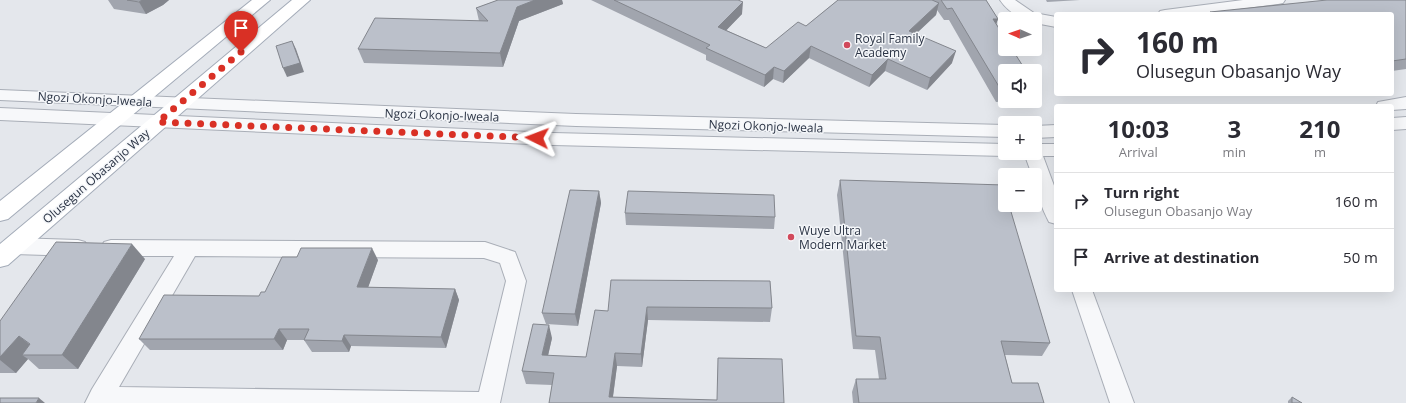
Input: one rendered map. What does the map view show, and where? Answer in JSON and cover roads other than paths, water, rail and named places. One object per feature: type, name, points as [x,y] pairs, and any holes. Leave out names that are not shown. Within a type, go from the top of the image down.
[{"type":"main road","points":[[0,213],[262,0]]},
{"type":"main road","name":"Olusegun Obasanjo Way","points":[[7,252],[302,0]]},
{"type":"street","points":[[1007,0],[1012,6],[1021,12],[1033,17],[1054,22]]},
{"type":"street","points":[[1181,12],[1278,0]]},
{"type":"street","name":"Ngozi Okonjo-Iweala","points":[[0,95],[319,110],[827,129],[998,132]]},
{"type":"street","points":[[1394,105],[1406,103]]},
{"type":"street","name":"Ngozi Okonjo-Iweala","points":[[0,114],[553,139],[998,150]]},
{"type":"street","points":[[1394,124],[1406,123]]},
{"type":"street","points":[[1042,132],[1054,131]]},
{"type":"street","points":[[1042,150],[1054,150]]},
{"type":"street","points":[[1036,160],[1054,211]]},
{"type":"street","points":[[7,252],[188,250],[485,250],[508,258],[516,281],[488,403],[99,400]]},
{"type":"street","points":[[99,400],[188,250]]},
{"type":"street","points":[[1083,292],[1122,403]]},
{"type":"place","name":"Royal Family Academy","points":[[847,45]]},
{"type":"place","name":"Wuye Ultra Modern Market","points":[[791,237]]}]
